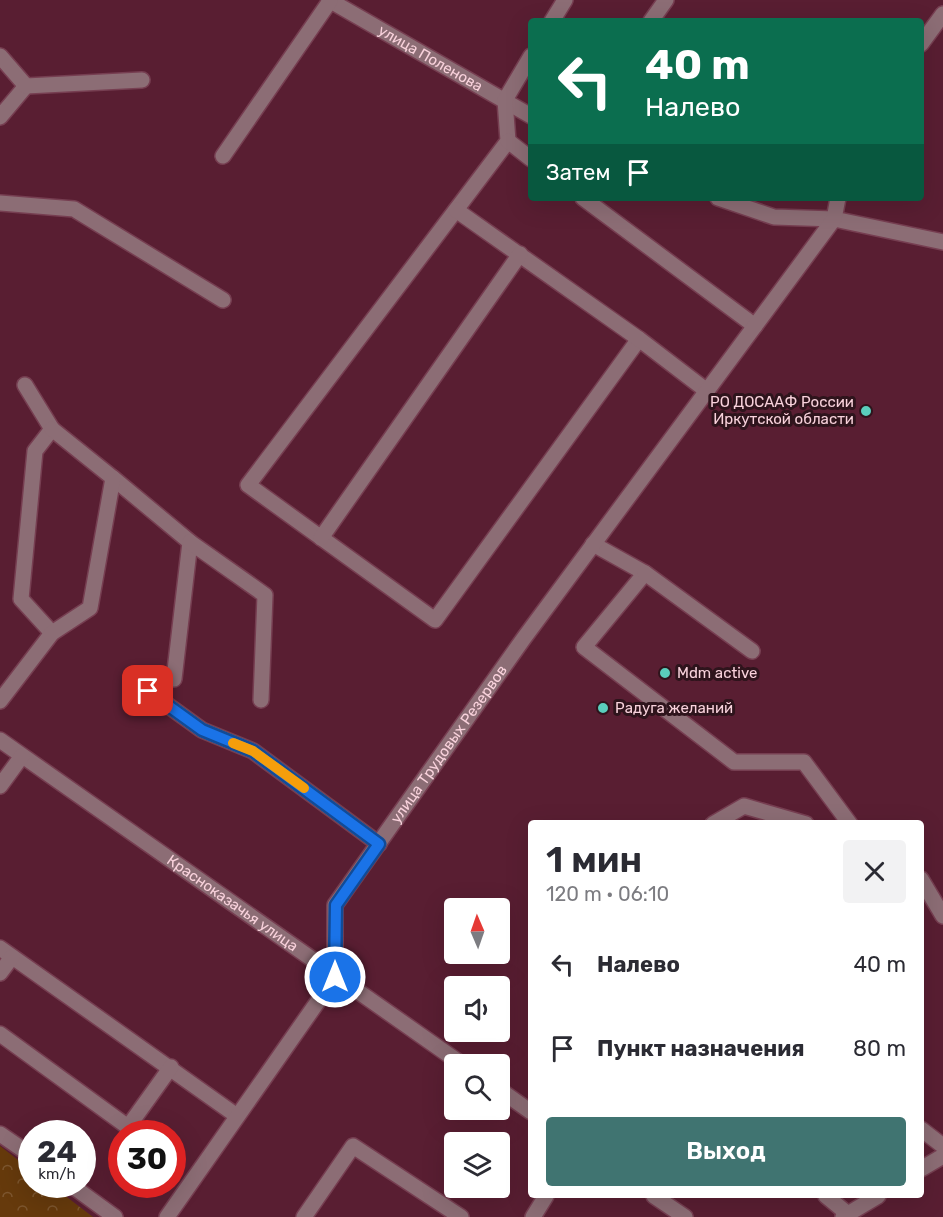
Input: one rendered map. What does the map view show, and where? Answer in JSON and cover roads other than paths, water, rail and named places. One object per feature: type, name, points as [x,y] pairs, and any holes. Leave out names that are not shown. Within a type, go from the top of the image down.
[{"type":"street","points":[[223,156],[330,0]]},
{"type":"street","name":"улица Поленова","points":[[330,0],[528,114]]},
{"type":"street","points":[[554,18],[565,0]]},
{"type":"street","points":[[653,18],[666,0]]},
{"type":"street","points":[[924,41],[943,14]]},
{"type":"street","points":[[0,56],[26,86]]},
{"type":"street","points":[[528,61],[505,100],[508,141],[248,485],[435,620],[639,339]]},
{"type":"street","points":[[0,117],[26,86],[142,80]]},
{"type":"street","points":[[508,141],[528,157]]},
{"type":"street","points":[[588,201],[755,326]]},
{"type":"street","points":[[727,201],[774,217],[834,219],[943,242]]},
{"type":"street","points":[[834,219],[837,201]]},
{"type":"street","points":[[0,203],[74,209],[223,300]]},
{"type":"street","points":[[456,210],[639,339],[707,391]]},
{"type":"street","name":"улица Трудовых Резервов","points":[[335,977],[336,905],[524,638],[834,219]]},
{"type":"street","points":[[321,538],[520,254]]},
{"type":"street","points":[[25,385],[51,429],[190,542],[265,595],[261,700]]},
{"type":"street","points":[[51,429],[35,451],[21,599],[52,633]]},
{"type":"street","points":[[0,701],[52,633],[90,608],[113,478]]},
{"type":"street","points":[[174,679],[190,542]]},
{"type":"street","points":[[593,544],[645,573],[752,651]]},
{"type":"street","points":[[645,573],[585,647],[734,762],[804,762],[847,820]]},
{"type":"street","points":[[148,691],[202,730],[253,751],[379,844]]},
{"type":"street","name":"Красноказачья улица","points":[[0,740],[447,1054]]},
{"type":"street","points":[[0,786],[22,756]]},
{"type":"street","points":[[720,820],[744,806],[792,820]]},
{"type":"street","points":[[924,884],[943,916]]},
{"type":"street","points":[[0,973],[6,952],[237,1116]]},
{"type":"street","points":[[167,1217],[335,977]]},
{"type":"street","points":[[0,1034],[128,1127],[171,1067]]},
{"type":"street","points":[[510,1097],[528,1110]]},
{"type":"street","points":[[924,1132],[943,1146]]},
{"type":"street","points":[[0,1134],[18,1146]]},
{"type":"street","points":[[304,1217],[353,1146],[461,1217]]},
{"type":"street","points":[[924,1167],[943,1156]]},
{"type":"street","points":[[89,1198],[115,1217]]},
{"type":"street","points":[[532,1217],[545,1198]]},
{"type":"street","points":[[657,1198],[682,1216]]},
{"type":"street","points":[[828,1198],[845,1216],[875,1198]]},
{"type":"place","name":"РО ДОСААФ России Иркутской области","points":[[866,411]]},
{"type":"place","name":"Mdm active","points":[[665,673]]},
{"type":"place","name":"Радуга желаний","points":[[603,708]]}]
